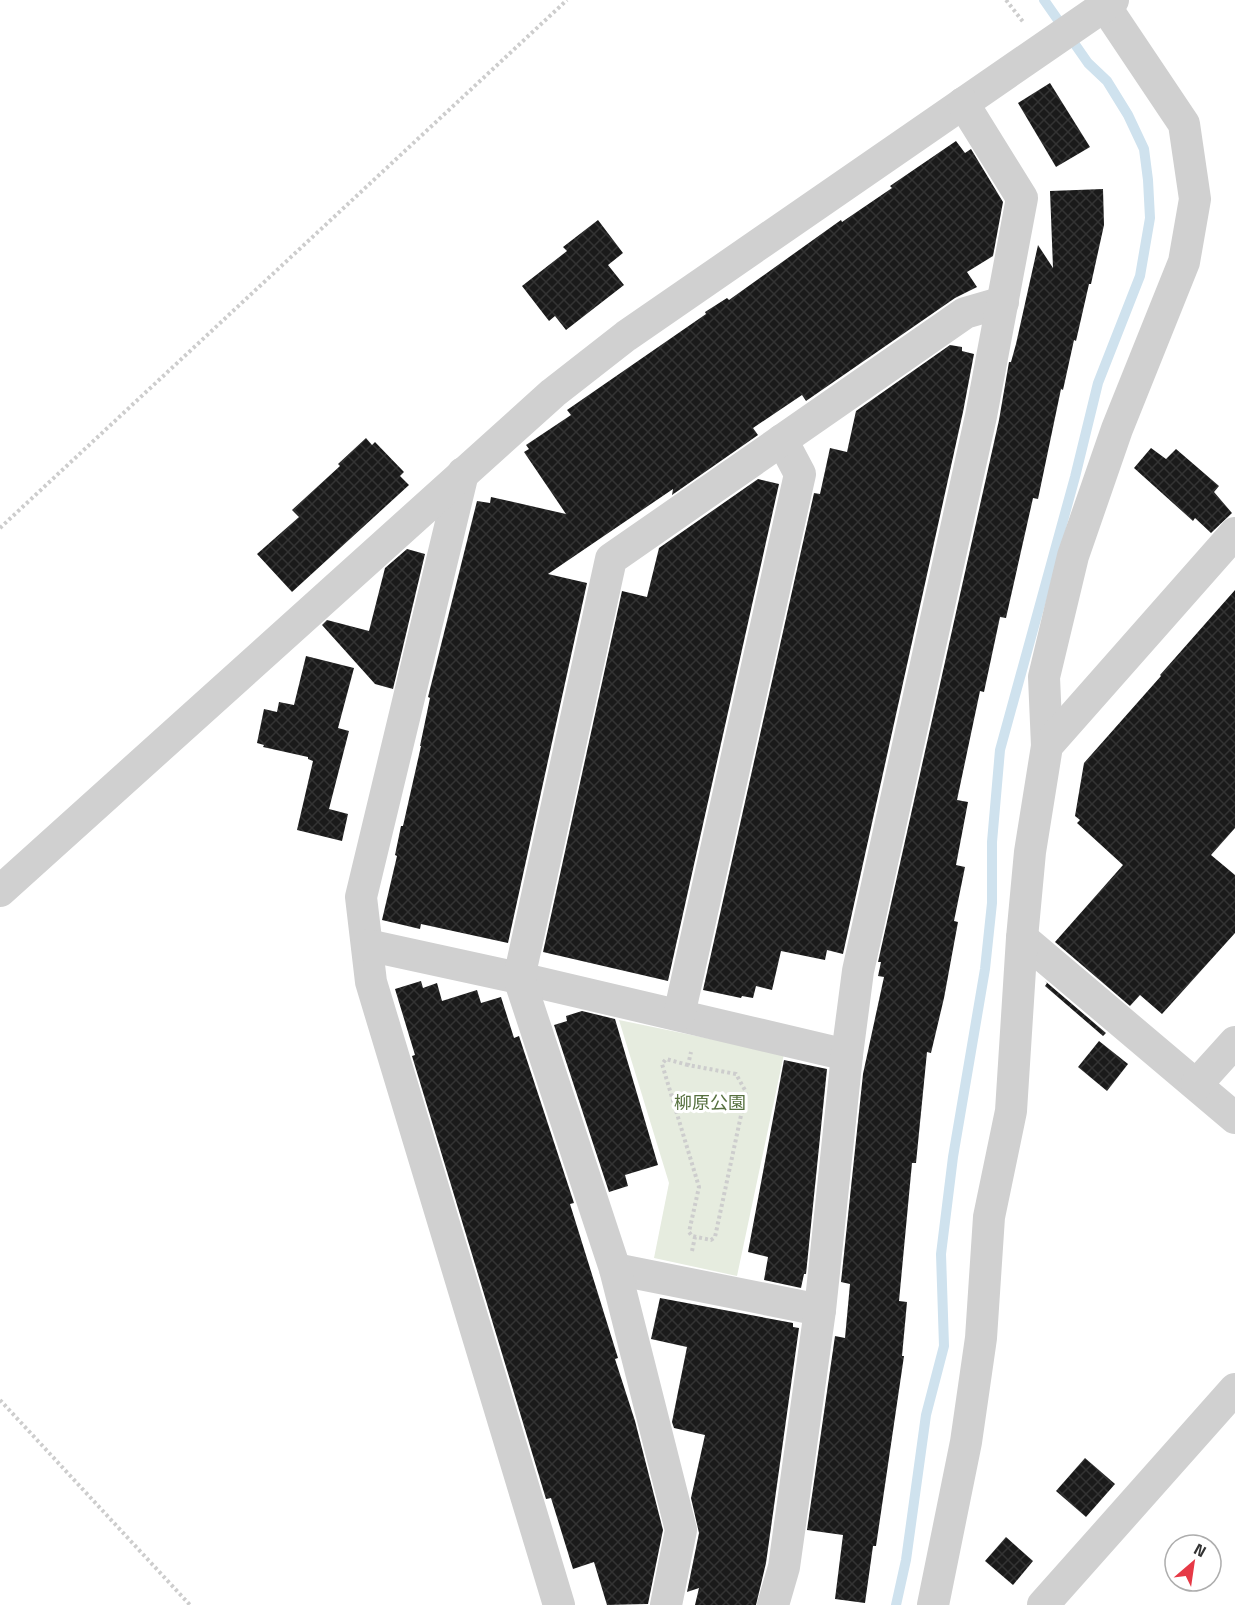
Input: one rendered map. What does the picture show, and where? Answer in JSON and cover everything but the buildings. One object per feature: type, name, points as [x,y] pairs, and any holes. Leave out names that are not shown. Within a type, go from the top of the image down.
[{"type":"street","points":[[0,891],[553,393],[626,336],[1109,3],[1185,124],[1195,199],[1184,262],[1117,429],[1073,556],[1044,677],[1047,746],[1030,852],[1011,1111],[989,1217],[981,1338],[966,1442],[933,1605]]},
{"type":"street","points":[[773,1605],[784,1567],[820,1310],[858,971],[981,416],[1022,198],[963,103]]},
{"type":"street","points":[[666,1605],[681,1530],[615,1269],[519,978],[611,559],[965,313],[1004,302]]},
{"type":"street","points":[[689,1017],[800,474],[782,440]]},
{"type":"street","points":[[463,473],[361,897],[371,982],[559,1605]]},
{"type":"street","points":[[1047,746],[1235,533]]},
{"type":"street","points":[[1022,938],[1235,1118]]},
{"type":"street","points":[[367,945],[847,1054]]},
{"type":"street","points":[[1197,1084],[1235,1042]]},
{"type":"street","points":[[615,1269],[820,1310]]},
{"type":"street","points":[[1043,1605],[1235,1389]]},
{"type":"path","points":[[0,528],[567,0]]},
{"type":"path","points":[[688,1065],[689,1017]]},
{"type":"path","points":[[666,1059],[688,1065],[736,1074],[746,1092],[715,1237],[711,1240],[692,1236],[689,1232],[699,1187],[662,1064],[666,1059]]},
{"type":"path","points":[[0,1400],[190,1605]]},
{"type":"green space","name":"柳原公園","points":[[619,1020],[784,1054],[737,1276],[654,1258],[669,1183]]},
{"type":"waterway","points":[[896,1605],[906,1560],[926,1415],[944,1346],[941,1254],[953,1157],[985,969],[992,903],[992,842],[1000,750],[1075,477],[1098,383],[1140,276],[1150,218],[1144,149],[1128,115],[1107,81],[1088,63],[1044,0]]}]
